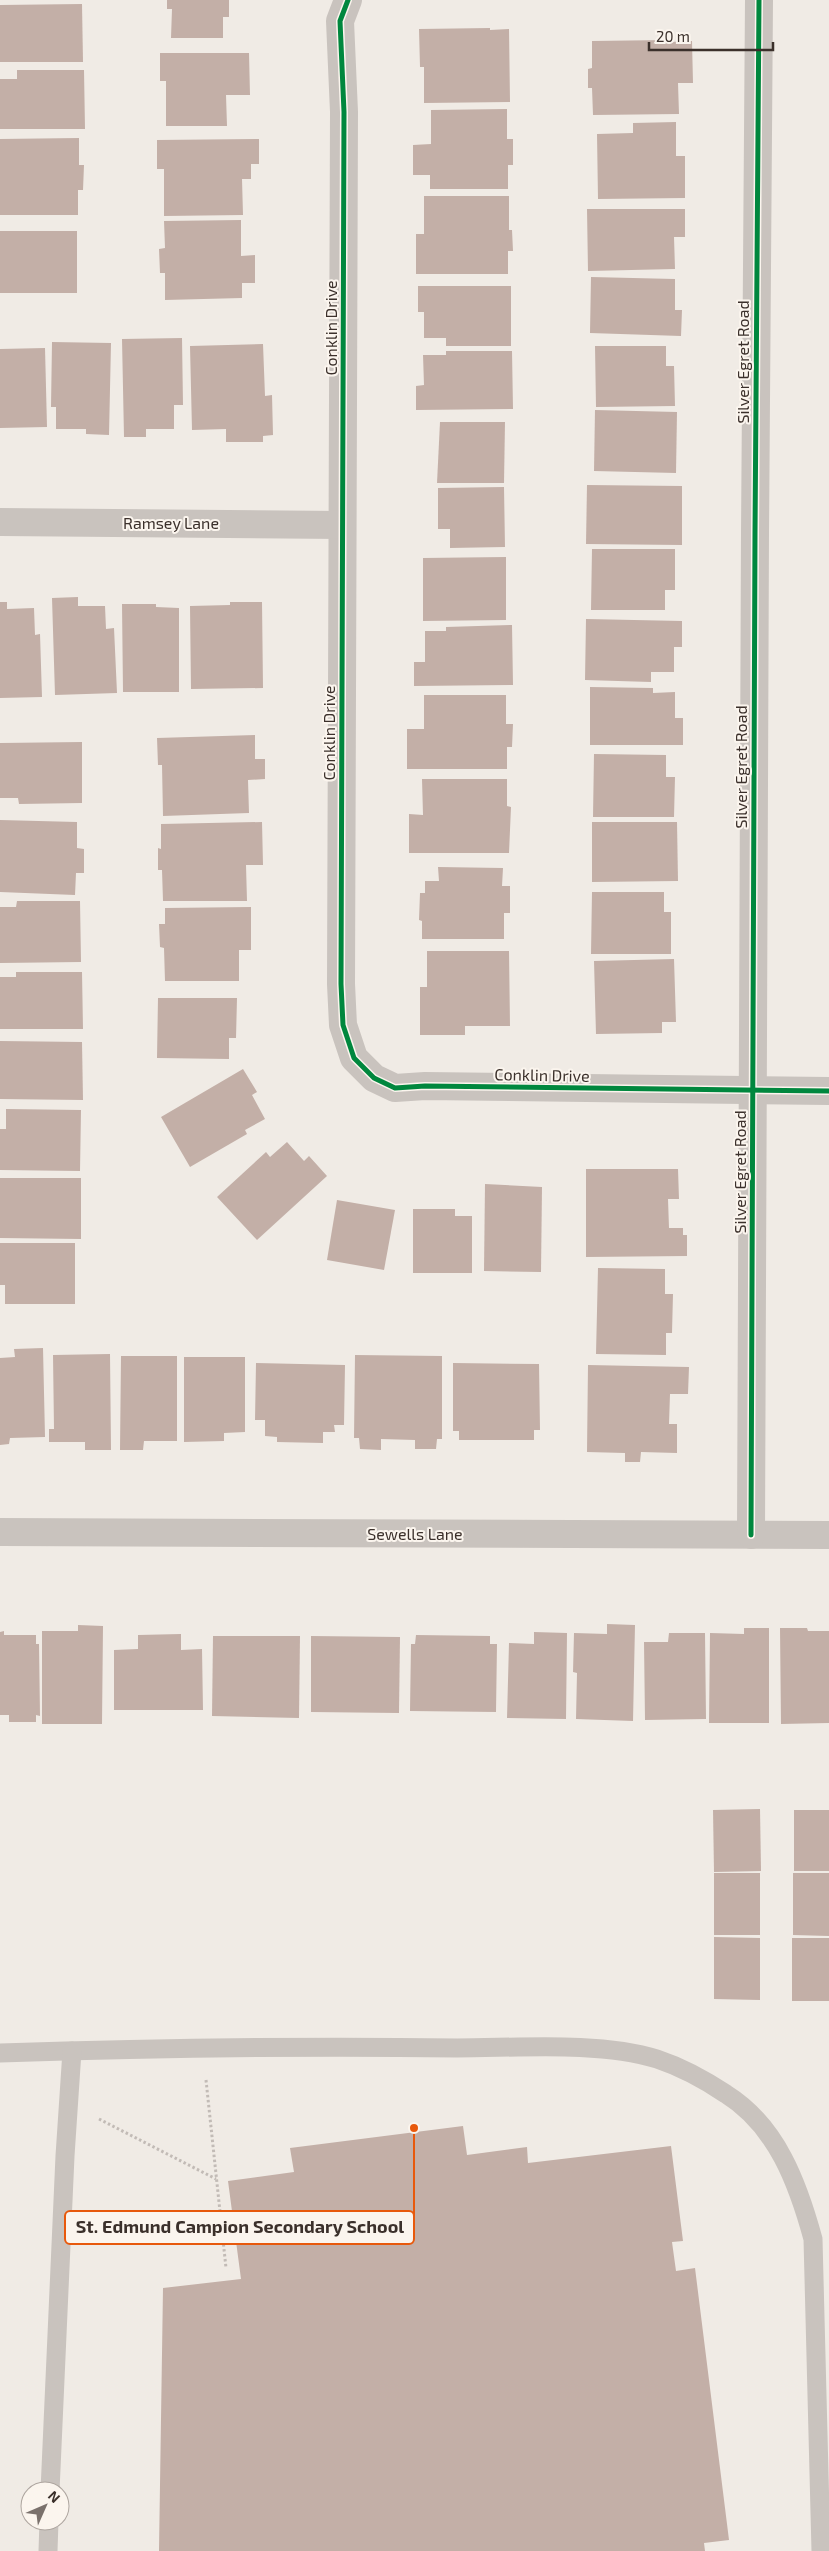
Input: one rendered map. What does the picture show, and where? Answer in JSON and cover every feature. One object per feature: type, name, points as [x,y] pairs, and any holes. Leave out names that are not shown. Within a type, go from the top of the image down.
[{"type":"street","name":"Conklin Drive","points":[[348,0],[340,21],[344,112],[340,984],[343,1024],[354,1058],[374,1078],[396,1088],[425,1086],[829,1092]]},
{"type":"street","name":"Silver Egret Road","points":[[752,1535],[752,1090],[759,0]]},
{"type":"street","name":"Ramsey Lane","points":[[0,522],[342,524]]},
{"type":"street","name":"Sewells Lane","points":[[0,1532],[829,1535]]},
{"type":"lane","points":[[0,2053],[347,2046],[595,2049],[656,2059],[694,2075],[728,2095],[756,2119],[777,2145],[800,2194],[813,2239],[821,2551]]},
{"type":"lane","points":[[50,2481],[64,2176],[72,2051]]},
{"type":"lane","points":[[48,2551],[49,2531]]},
{"type":"path","points":[[203,2048],[226,2268]]},
{"type":"path","points":[[69,2112],[102,2120],[217,2179]]},
{"type":"building","points":[[167,0],[229,0],[229,17],[223,17],[223,38],[171,38],[172,9],[167,9]]},
{"type":"building","points":[[82,4],[83,62],[0,62],[0,5]]},
{"type":"building","points":[[490,28],[490,30],[509,29],[510,102],[424,103],[424,67],[420,67],[419,29]]},
{"type":"building","points":[[668,40],[668,42],[692,41],[693,83],[678,83],[679,114],[593,115],[592,88],[588,88],[588,69],[592,68],[592,41]]},
{"type":"building","points":[[160,53],[249,53],[250,95],[226,95],[227,126],[166,126],[166,81],[160,81]]},
{"type":"building","points":[[17,70],[84,70],[85,129],[0,129],[0,79],[17,79]]},
{"type":"building","points":[[507,109],[507,139],[513,139],[513,165],[508,165],[508,189],[430,189],[430,175],[413,175],[413,145],[431,144],[431,110]]},
{"type":"building","points":[[676,122],[676,156],[685,156],[685,198],[598,199],[597,134],[633,133],[633,123]]},
{"type":"building","points":[[79,138],[79,165],[84,165],[83,190],[78,190],[78,215],[0,215],[0,139]]},
{"type":"building","points":[[259,139],[259,164],[251,164],[251,179],[242,179],[243,215],[164,216],[164,169],[157,169],[157,140]]},
{"type":"building","points":[[424,196],[509,196],[509,230],[512,230],[513,251],[508,251],[508,274],[416,274],[416,234],[424,234]]},
{"type":"building","points":[[587,209],[685,209],[685,237],[674,237],[675,269],[588,271]]},
{"type":"building","points":[[241,220],[241,256],[255,255],[255,283],[242,283],[242,298],[165,300],[165,273],[160,273],[159,249],[165,248],[164,221]]},
{"type":"building","points":[[0,231],[77,231],[77,293],[0,293]]},
{"type":"building","points":[[591,277],[675,279],[675,310],[682,310],[681,336],[590,333]]},
{"type":"building","points":[[418,286],[511,286],[511,346],[446,346],[446,338],[424,338],[424,312],[418,312]]},
{"type":"building","points":[[182,338],[183,405],[174,405],[174,429],[146,429],[146,437],[124,437],[122,339]]},
{"type":"building","points":[[52,342],[111,343],[109,435],[86,434],[86,429],[56,429],[56,407],[51,407]]},
{"type":"building","points":[[263,344],[265,396],[272,395],[273,435],[263,436],[263,442],[226,442],[226,429],[192,430],[190,346]]},
{"type":"building","points":[[595,346],[666,346],[666,366],[674,366],[675,406],[596,407]]},
{"type":"building","points":[[45,348],[47,427],[0,428],[0,349]]},
{"type":"building","points":[[446,351],[512,351],[513,409],[416,410],[416,386],[424,385],[423,355],[446,355]]},
{"type":"building","points":[[595,410],[677,412],[676,473],[594,471]]},
{"type":"building","points":[[440,422],[505,422],[504,483],[437,483]]},
{"type":"building","points":[[587,485],[682,486],[682,545],[586,544]]},
{"type":"building","points":[[504,487],[505,547],[450,548],[450,529],[438,529],[438,488]]},
{"type":"building","points":[[592,549],[675,549],[675,590],[665,590],[665,610],[591,610]]},
{"type":"building","points":[[506,557],[506,620],[423,621],[423,558]]},
{"type":"building","points":[[78,597],[78,606],[105,606],[106,629],[114,628],[117,693],[55,695],[52,598]]},
{"type":"building","points":[[0,602],[7,602],[7,609],[34,608],[35,635],[40,634],[42,697],[0,698]]},
{"type":"building","points":[[230,602],[262,602],[263,688],[191,689],[190,606],[230,605]]},
{"type":"building","points":[[122,604],[156,604],[156,607],[179,608],[179,692],[123,692]]},
{"type":"building","points":[[586,619],[682,621],[682,647],[674,647],[674,672],[651,672],[651,682],[585,680]]},
{"type":"building","points":[[512,625],[513,685],[414,686],[414,662],[425,662],[425,631],[446,631],[446,627]]},
{"type":"building","points":[[590,687],[653,688],[653,693],[675,692],[675,718],[683,718],[683,745],[590,745]]},
{"type":"building","points":[[424,695],[506,695],[506,724],[513,724],[512,747],[507,747],[507,769],[407,769],[407,729],[424,729]]},
{"type":"building","points":[[255,735],[255,759],[265,759],[265,779],[248,780],[249,813],[163,816],[162,765],[158,765],[157,738]]},
{"type":"building","points":[[82,742],[82,803],[19,804],[18,798],[0,798],[0,743]]},
{"type":"building","points":[[594,754],[666,755],[666,777],[675,777],[674,817],[593,817]]},
{"type":"building","points":[[422,779],[507,779],[507,806],[511,807],[509,853],[409,853],[409,814],[423,815]]},
{"type":"building","points":[[0,820],[77,822],[77,848],[84,849],[84,873],[76,873],[75,895],[0,892]]},
{"type":"building","points":[[262,822],[263,865],[246,865],[247,901],[163,901],[162,870],[158,870],[158,848],[161,849],[161,824]]},
{"type":"building","points":[[592,822],[677,822],[678,881],[592,882]]},
{"type":"building","points":[[438,867],[503,868],[502,886],[510,886],[510,913],[504,913],[504,939],[422,939],[422,921],[419,920],[420,893],[425,893],[425,881],[439,881]]},
{"type":"building","points":[[592,892],[664,892],[664,912],[671,912],[671,954],[591,954]]},
{"type":"building","points":[[17,901],[80,901],[81,962],[0,963],[0,907],[16,907]]},
{"type":"building","points":[[251,907],[251,950],[239,950],[239,981],[165,981],[164,948],[160,947],[159,924],[165,924],[165,908]]},
{"type":"building","points":[[427,951],[509,951],[510,1026],[465,1026],[465,1035],[420,1035],[420,987],[427,987]]},
{"type":"building","points":[[674,959],[676,1022],[662,1022],[662,1033],[596,1034],[594,961]]},
{"type":"building","points":[[16,972],[82,972],[83,1029],[0,1029],[0,977],[16,977]]},
{"type":"building","points":[[158,998],[237,998],[236,1038],[229,1038],[229,1059],[157,1058]]},
{"type":"building","points":[[0,1041],[82,1042],[83,1100],[0,1099]]},
{"type":"building","points":[[243,1069],[257,1092],[252,1095],[265,1119],[245,1130],[247,1134],[190,1167],[161,1117]]},
{"type":"building","points":[[6,1109],[81,1110],[80,1171],[0,1170],[0,1129],[6,1129]]},
{"type":"building","points":[[287,1142],[304,1161],[309,1156],[327,1176],[257,1240],[217,1197],[266,1152],[270,1157]]},
{"type":"building","points":[[586,1169],[678,1169],[679,1199],[668,1199],[669,1228],[683,1228],[683,1235],[687,1235],[687,1256],[586,1257]]},
{"type":"building","points":[[0,1178],[81,1178],[81,1239],[0,1238]]},
{"type":"building","points":[[485,1184],[542,1187],[541,1272],[484,1271]]},
{"type":"building","points":[[337,1200],[395,1210],[384,1270],[327,1260]]},
{"type":"building","points":[[413,1209],[455,1209],[455,1216],[472,1216],[472,1273],[413,1273]]},
{"type":"building","points":[[0,1243],[75,1243],[75,1304],[5,1304],[5,1285],[0,1285]]},
{"type":"building","points":[[598,1268],[665,1269],[665,1294],[673,1294],[672,1333],[666,1333],[666,1355],[596,1354]]},
{"type":"building","points":[[43,1348],[45,1437],[10,1438],[9,1444],[0,1445],[0,1358],[15,1357],[14,1349]]},
{"type":"building","points":[[110,1354],[111,1450],[85,1450],[85,1442],[49,1442],[49,1429],[54,1429],[53,1355]]},
{"type":"building","points":[[355,1355],[442,1356],[442,1439],[437,1439],[436,1449],[415,1449],[415,1440],[381,1439],[381,1450],[360,1449],[359,1438],[354,1438]]},
{"type":"building","points":[[121,1356],[177,1356],[177,1441],[144,1441],[143,1450],[120,1450]]},
{"type":"building","points":[[184,1357],[245,1357],[245,1432],[224,1433],[224,1441],[184,1442]]},
{"type":"building","points":[[256,1363],[345,1365],[344,1425],[334,1425],[335,1432],[323,1432],[323,1443],[277,1442],[277,1437],[265,1436],[265,1420],[255,1420]]},
{"type":"building","points":[[453,1363],[539,1364],[540,1430],[534,1430],[534,1440],[459,1440],[459,1431],[453,1431]]},
{"type":"building","points":[[588,1365],[689,1367],[688,1394],[670,1394],[669,1424],[677,1424],[677,1453],[641,1452],[640,1462],[625,1462],[625,1453],[587,1452]]},
{"type":"building","points":[[607,1624],[635,1625],[633,1721],[576,1719],[577,1673],[573,1672],[574,1633],[607,1634]]},
{"type":"building","points":[[78,1625],[103,1626],[102,1724],[42,1724],[42,1631],[78,1631]]},
{"type":"building","points":[[744,1628],[769,1628],[769,1723],[709,1723],[710,1633],[744,1634]]},
{"type":"building","points":[[780,1628],[807,1628],[808,1631],[829,1631],[829,1723],[781,1724]]},
{"type":"building","points":[[4,1631],[4,1635],[36,1635],[36,1644],[39,1644],[40,1716],[36,1715],[36,1722],[9,1722],[9,1715],[0,1715],[0,1632]]},
{"type":"building","points":[[534,1632],[567,1633],[566,1719],[507,1718],[509,1643],[534,1644]]},
{"type":"building","points":[[669,1633],[705,1633],[706,1719],[645,1720],[644,1642],[668,1642]]},
{"type":"building","points":[[181,1634],[181,1650],[202,1649],[203,1710],[114,1710],[114,1650],[138,1649],[138,1635]]},
{"type":"building","points":[[416,1635],[490,1636],[490,1644],[497,1644],[496,1712],[410,1711],[411,1644],[415,1644]]},
{"type":"building","points":[[213,1636],[300,1636],[299,1718],[212,1716]]},
{"type":"building","points":[[311,1636],[400,1637],[399,1713],[311,1712]]},
{"type":"building","points":[[760,1809],[761,1871],[714,1872],[713,1810]]},
{"type":"building","points":[[794,1810],[829,1810],[829,1871],[794,1871]]},
{"type":"building","points":[[714,1873],[760,1873],[760,1935],[714,1935]]},
{"type":"building","points":[[793,1873],[829,1873],[829,1936],[793,1935]]},
{"type":"building","points":[[714,1937],[760,1938],[760,2000],[714,1999]]},
{"type":"building","points":[[792,1938],[829,1938],[829,2001],[792,2001]]},
{"type":"building","points":[[463,2126],[467,2155],[527,2147],[528,2163],[671,2146],[683,2241],[672,2242],[676,2271],[695,2268],[729,2540],[704,2543],[705,2551],[159,2551],[163,2288],[241,2279],[228,2181],[294,2172],[290,2148]]},
{"type":"cycle path","points":[[348,0],[340,21],[344,112],[341,984],[343,1025],[354,1058],[374,1078],[395,1088],[425,1086],[829,1091]]},
{"type":"cycle path","points":[[751,1535],[759,0]]},
{"type":"place","name":"St. Edmund Campion Secondary School","points":[[414,2128]]}]
